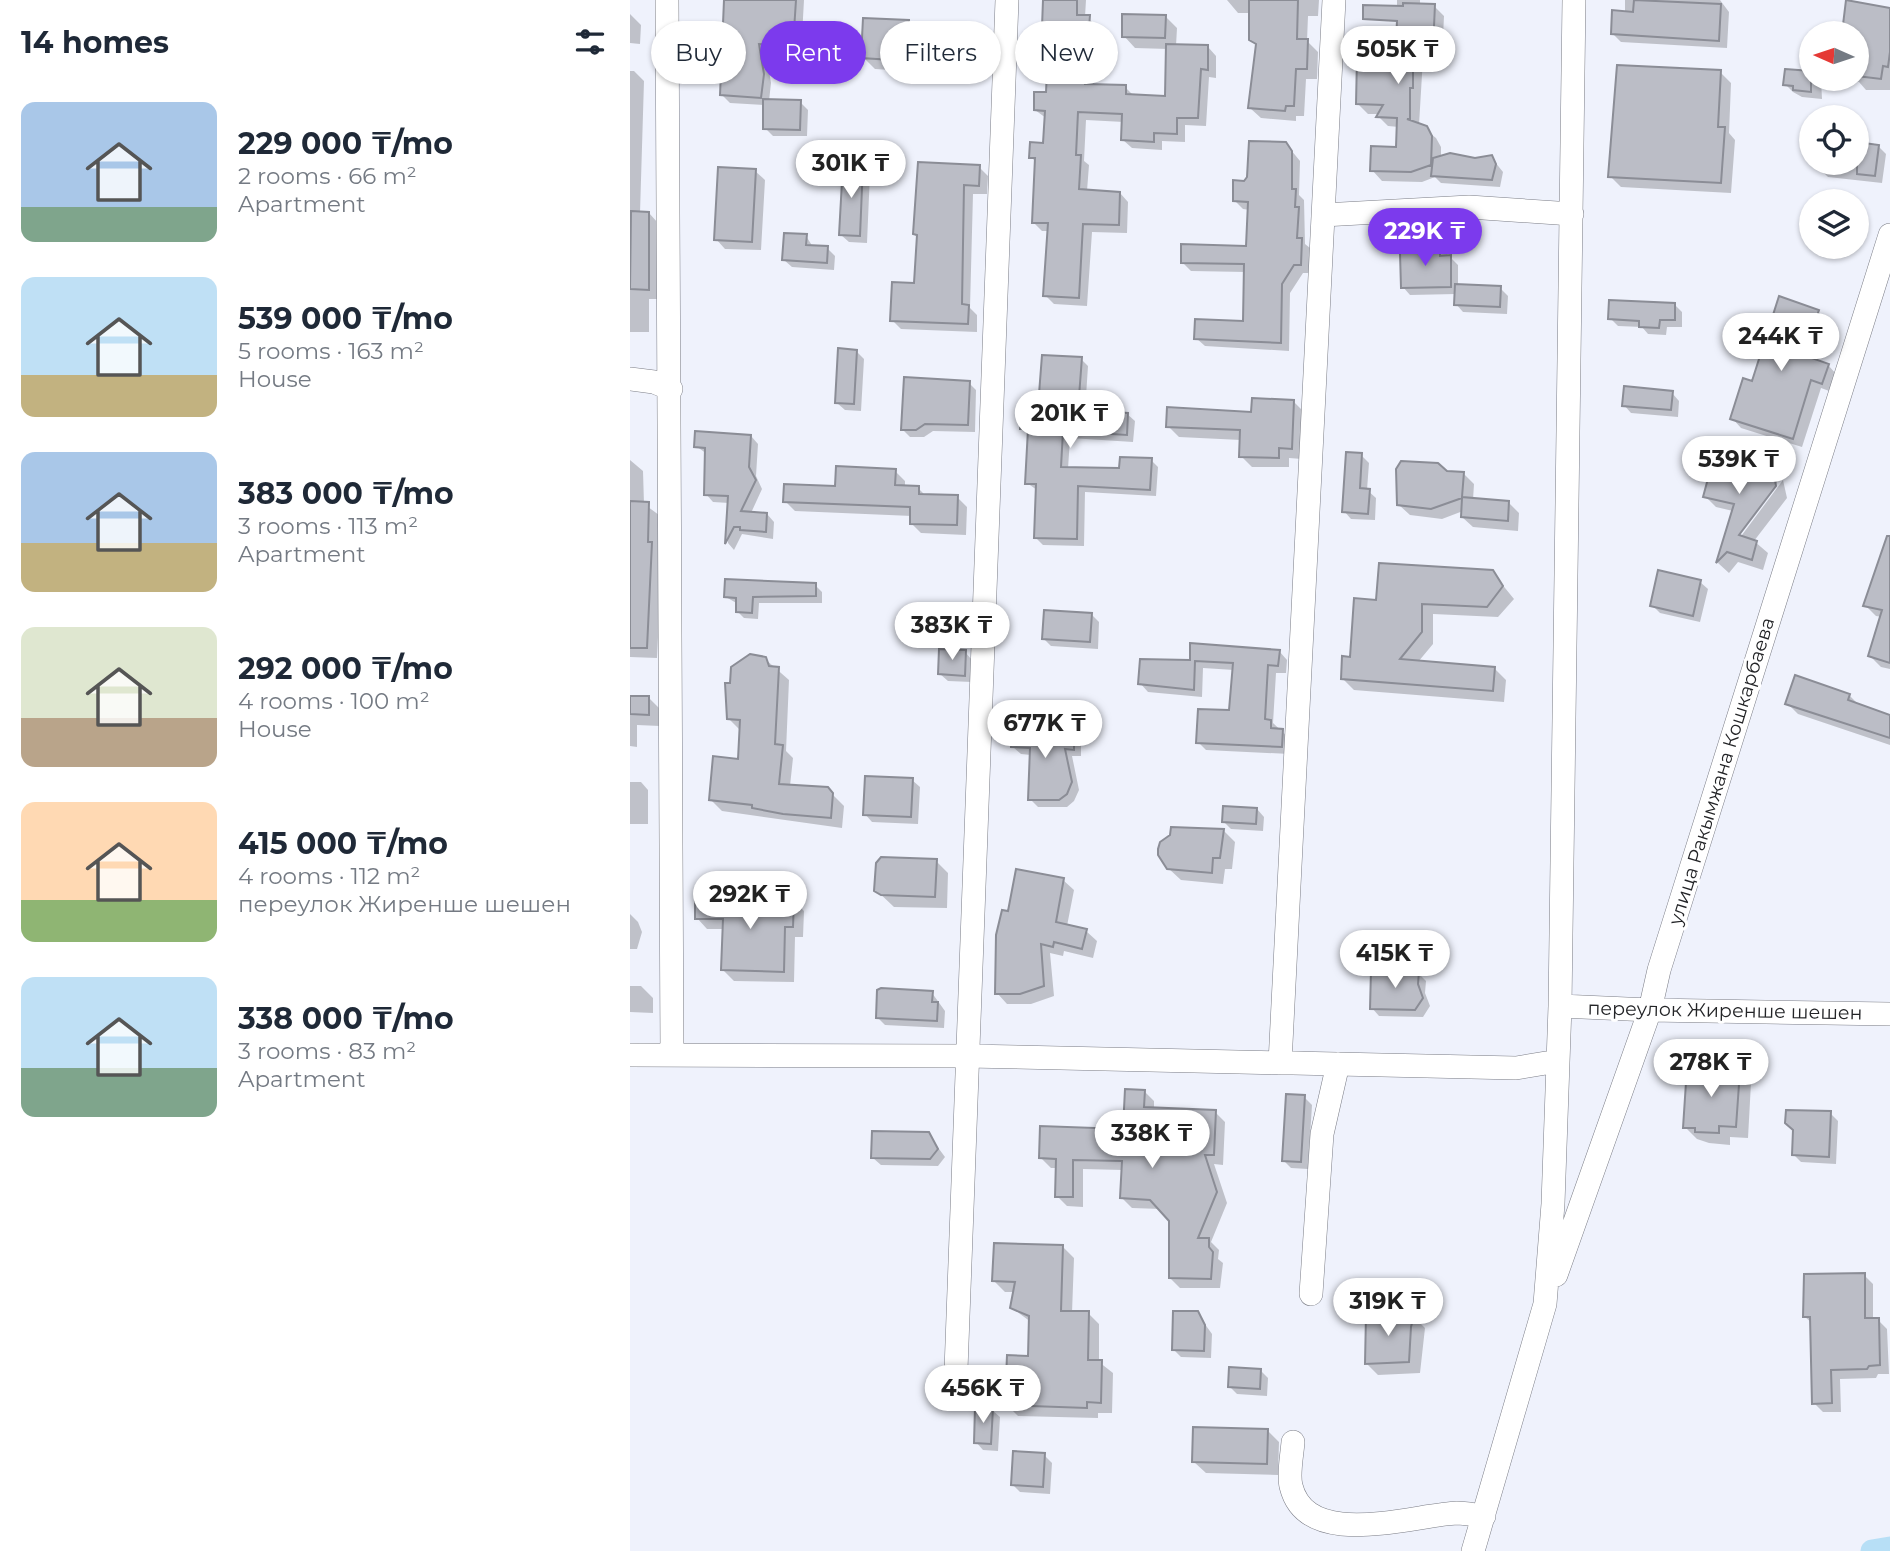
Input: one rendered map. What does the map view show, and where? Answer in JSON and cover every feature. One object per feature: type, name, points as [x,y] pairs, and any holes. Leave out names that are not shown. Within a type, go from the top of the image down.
[{"type":"street","points":[[667,0],[671,388],[672,1055]]},
{"type":"street","points":[[956,1370],[1007,0]]},
{"type":"street","points":[[1280,1063],[1334,0]]},
{"type":"street","points":[[1473,1551],[1545,1304],[1560,1006],[1574,0]]},
{"type":"street","points":[[1323,215],[1469,207],[1572,214]]},
{"type":"street","name":"улица Ракымжана Кошкарбаева","points":[[1545,1304],[1650,1010],[1659,970],[1890,235]]},
{"type":"street","points":[[630,379],[654,382],[671,388]]},
{"type":"street","name":"переулок Жиренше шешен","points":[[1560,1006],[1890,1014]]},
{"type":"street","points":[[630,1055],[967,1056],[1516,1069],[1558,1061]]},
{"type":"street","points":[[1311,1294],[1322,1134],[1338,1064]]},
{"type":"street","points":[[1293,1443],[1290,1485],[1301,1506],[1323,1522],[1401,1524],[1458,1513],[1483,1516]]},
{"type":"building","points":[[724,0],[796,0],[795,21],[760,21],[761,98],[720,95],[720,84],[746,84],[746,21],[723,21]]},
{"type":"building","points":[[1043,0],[1077,0],[1077,15],[1090,15],[1090,21],[1042,21]]},
{"type":"building","points":[[1249,0],[1298,0],[1297,39],[1308,39],[1307,69],[1296,69],[1294,106],[1286,106],[1285,111],[1248,108],[1256,44],[1249,40]]},
{"type":"building","points":[[1634,0],[1721,4],[1719,41],[1611,34],[1612,10],[1633,12]]},
{"type":"building","points":[[1846,0],[1890,8],[1890,52],[1888,67],[1883,66],[1881,79],[1869,78],[1869,21],[1843,21]]},
{"type":"building","points":[[1403,3],[1435,4],[1433,49],[1413,48],[1413,88],[1410,88],[1410,119],[1407,119],[1427,126],[1432,136],[1431,165],[1411,172],[1370,171],[1371,146],[1396,147],[1397,118],[1376,117],[1383,105],[1356,104],[1357,57],[1395,57],[1397,21],[1363,19],[1363,5],[1403,6]]},
{"type":"building","points":[[1122,14],[1166,15],[1165,38],[1122,37]]},
{"type":"building","points":[[863,18],[909,20],[880,21],[880,59],[866,58],[866,21],[863,21]]},
{"type":"building","points":[[1166,44],[1208,45],[1208,70],[1201,69],[1198,118],[1177,118],[1177,134],[1154,133],[1154,142],[1121,140],[1122,114],[1078,112],[1076,155],[1081,155],[1079,189],[1120,192],[1119,225],[1083,224],[1079,298],[1043,296],[1048,223],[1032,223],[1035,158],[1029,158],[1030,142],[1043,143],[1045,111],[1034,110],[1034,92],[1046,92],[1046,84],[1126,85],[1126,94],[1165,96]]},
{"type":"building","points":[[1617,65],[1721,70],[1718,127],[1725,127],[1721,183],[1608,177]]},
{"type":"building","points":[[1785,69],[1799,70],[1799,91],[1793,90],[1793,86],[1783,85]]},
{"type":"building","points":[[763,99],[801,100],[800,130],[763,129]]},
{"type":"building","points":[[1249,141],[1286,142],[1292,151],[1292,189],[1296,189],[1295,207],[1299,207],[1297,238],[1302,238],[1301,265],[1294,265],[1282,284],[1281,343],[1194,339],[1195,319],[1243,321],[1244,264],[1181,263],[1181,244],[1246,246],[1248,202],[1233,201],[1233,180],[1244,181],[1247,177]]},
{"type":"building","points":[[1869,144],[1879,145],[1875,176],[1866,175],[1869,175]]},
{"type":"building","points":[[1450,153],[1475,158],[1492,155],[1496,164],[1492,180],[1431,176],[1433,158]]},
{"type":"building","points":[[918,162],[980,165],[979,186],[964,185],[962,304],[969,305],[968,324],[890,321],[892,282],[914,283],[917,235],[913,234]]},
{"type":"building","points":[[843,163],[863,164],[860,236],[839,235]]},
{"type":"building","points":[[718,167],[756,169],[752,242],[714,240]]},
{"type":"building","points":[[631,211],[649,212],[649,290],[630,289]]},
{"type":"building","points":[[784,233],[807,234],[806,245],[828,246],[827,263],[782,260]]},
{"type":"building","points":[[1427,245],[1440,245],[1440,256],[1451,255],[1451,287],[1401,288],[1400,253]]},
{"type":"building","points":[[1455,284],[1501,286],[1500,307],[1454,305]]},
{"type":"building","points":[[1779,296],[1819,310],[1803,355],[1829,364],[1822,384],[1811,380],[1793,439],[1730,419],[1743,378],[1752,381]]},
{"type":"building","points":[[1609,300],[1675,303],[1675,320],[1660,320],[1659,328],[1639,327],[1639,321],[1608,319]]},
{"type":"building","points":[[838,348],[857,350],[854,404],[835,403]]},
{"type":"building","points":[[1042,355],[1082,357],[1078,410],[1128,413],[1127,435],[1063,431],[1061,467],[1119,468],[1120,457],[1152,458],[1150,490],[1078,486],[1077,539],[1034,538],[1036,484],[1025,484],[1028,429],[1020,429],[1021,406],[1038,407]]},
{"type":"building","points":[[904,377],[970,381],[968,425],[925,424],[916,430],[901,430]]},
{"type":"building","points":[[1624,386],[1673,391],[1671,410],[1622,406]]},
{"type":"building","points":[[1252,398],[1294,400],[1292,449],[1279,448],[1279,458],[1239,457],[1240,430],[1166,427],[1167,407],[1251,412]]},
{"type":"building","points":[[695,431],[751,435],[749,467],[756,480],[741,511],[767,513],[766,532],[734,527],[725,544],[728,496],[704,495],[705,448],[694,447]]},
{"type":"building","points":[[1716,449],[1772,463],[1776,486],[1739,535],[1757,541],[1752,560],[1727,552],[1716,563],[1734,504],[1703,497]]},
{"type":"building","points":[[1346,452],[1362,453],[1360,488],[1370,489],[1368,514],[1342,512]]},
{"type":"building","points":[[1401,461],[1438,463],[1447,471],[1464,472],[1462,497],[1509,501],[1508,521],[1461,517],[1462,498],[1431,509],[1397,505],[1396,469]]},
{"type":"building","points":[[836,466],[896,469],[895,485],[919,486],[919,494],[958,495],[957,525],[910,524],[910,507],[783,502],[784,484],[835,486]]},
{"type":"building","points":[[630,501],[649,502],[648,542],[652,542],[647,648],[630,648]]},
{"type":"building","points":[[1887,536],[1890,536],[1890,663],[1868,656],[1882,610],[1863,606]]},
{"type":"building","points":[[1379,563],[1493,570],[1503,586],[1487,607],[1422,604],[1422,632],[1400,659],[1495,667],[1493,691],[1341,679],[1342,656],[1350,657],[1354,598],[1376,600]]},
{"type":"building","points":[[1658,570],[1701,580],[1693,616],[1650,606]]},
{"type":"building","points":[[725,579],[816,583],[816,596],[753,597],[752,613],[736,612],[736,598],[724,597]]},
{"type":"building","points":[[1044,610],[1092,613],[1090,642],[1042,639]]},
{"type":"building","points":[[1190,643],[1280,650],[1278,666],[1268,665],[1265,719],[1271,720],[1271,728],[1283,729],[1282,747],[1196,743],[1198,709],[1229,710],[1233,663],[1195,661],[1194,690],[1138,684],[1140,659],[1190,660]]},
{"type":"building","points":[[939,649],[966,650],[965,676],[938,674]]},
{"type":"building","points":[[750,654],[766,657],[769,666],[779,667],[775,744],[783,745],[779,784],[828,787],[833,793],[831,818],[783,814],[752,808],[752,805],[709,800],[713,756],[738,759],[740,720],[727,719],[725,683],[730,683],[731,667]]},
{"type":"building","points":[[1795,675],[1850,694],[1848,700],[1890,715],[1890,738],[1785,704]]},
{"type":"building","points":[[630,696],[649,696],[649,715],[630,714]]},
{"type":"building","points":[[1012,721],[1033,722],[1032,731],[1074,732],[1074,750],[1065,749],[1072,782],[1067,794],[1059,800],[1028,800],[1030,748],[1011,747]]},
{"type":"building","points":[[865,776],[913,778],[911,817],[863,815]]},
{"type":"building","points":[[1223,806],[1257,808],[1256,824],[1222,822]]},
{"type":"building","points":[[1171,827],[1224,829],[1220,858],[1213,858],[1212,873],[1167,869],[1158,855],[1158,849],[1160,842],[1170,835]]},
{"type":"building","points":[[881,857],[937,859],[935,897],[881,895],[874,891],[876,863]]},
{"type":"building","points":[[1016,869],[1064,878],[1056,922],[1087,929],[1082,949],[1054,942],[1053,947],[1041,944],[1044,986],[1020,994],[995,994],[996,935],[1002,910],[1008,911]]},
{"type":"building","points":[[695,898],[794,899],[793,927],[785,927],[784,972],[721,970],[723,919],[695,919]]},
{"type":"building","points":[[1371,970],[1419,971],[1418,984],[1423,998],[1415,1010],[1370,1009]]},
{"type":"building","points":[[877,990],[933,991],[932,1002],[938,1002],[937,1021],[876,1018]]},
{"type":"building","points":[[1687,1067],[1740,1070],[1736,1127],[1719,1126],[1719,1133],[1695,1132],[1695,1128],[1683,1128]]},
{"type":"building","points":[[1125,1089],[1145,1090],[1144,1107],[1216,1110],[1214,1155],[1205,1155],[1217,1192],[1198,1238],[1209,1238],[1209,1247],[1213,1252],[1211,1279],[1169,1278],[1169,1221],[1150,1200],[1120,1198],[1122,1161],[1073,1160],[1073,1197],[1055,1197],[1056,1159],[1039,1158],[1040,1126],[1123,1129]]},
{"type":"building","points":[[1286,1094],[1305,1095],[1301,1162],[1282,1161]]},
{"type":"building","points":[[1786,1110],[1831,1111],[1829,1157],[1792,1155],[1793,1130],[1785,1123]]},
{"type":"building","points":[[872,1131],[929,1132],[938,1149],[930,1159],[871,1158]]},
{"type":"building","points":[[994,1243],[1063,1245],[1061,1311],[1089,1311],[1088,1360],[1102,1360],[1101,1403],[1087,1402],[1087,1408],[1005,1405],[1007,1355],[1028,1356],[1029,1316],[1010,1308],[1015,1282],[992,1281]]},
{"type":"building","points":[[1865,1273],[1865,1318],[1879,1318],[1880,1365],[1869,1366],[1867,1369],[1831,1370],[1832,1403],[1812,1404],[1810,1317],[1803,1317],[1804,1274]]},
{"type":"building","points":[[1401,1310],[1414,1315],[1409,1362],[1365,1364],[1366,1314],[1391,1315]]},
{"type":"building","points":[[1173,1311],[1198,1311],[1205,1325],[1204,1351],[1172,1350]]},
{"type":"building","points":[[1229,1367],[1261,1369],[1260,1389],[1228,1387]]},
{"type":"building","points":[[975,1407],[993,1408],[991,1444],[974,1443]]},
{"type":"building","points":[[1193,1427],[1268,1429],[1267,1464],[1192,1462]]},
{"type":"building","points":[[1013,1451],[1045,1453],[1043,1487],[1011,1485]]},
{"type":"waterway","points":[[1872,1551],[1890,1548]]}]
